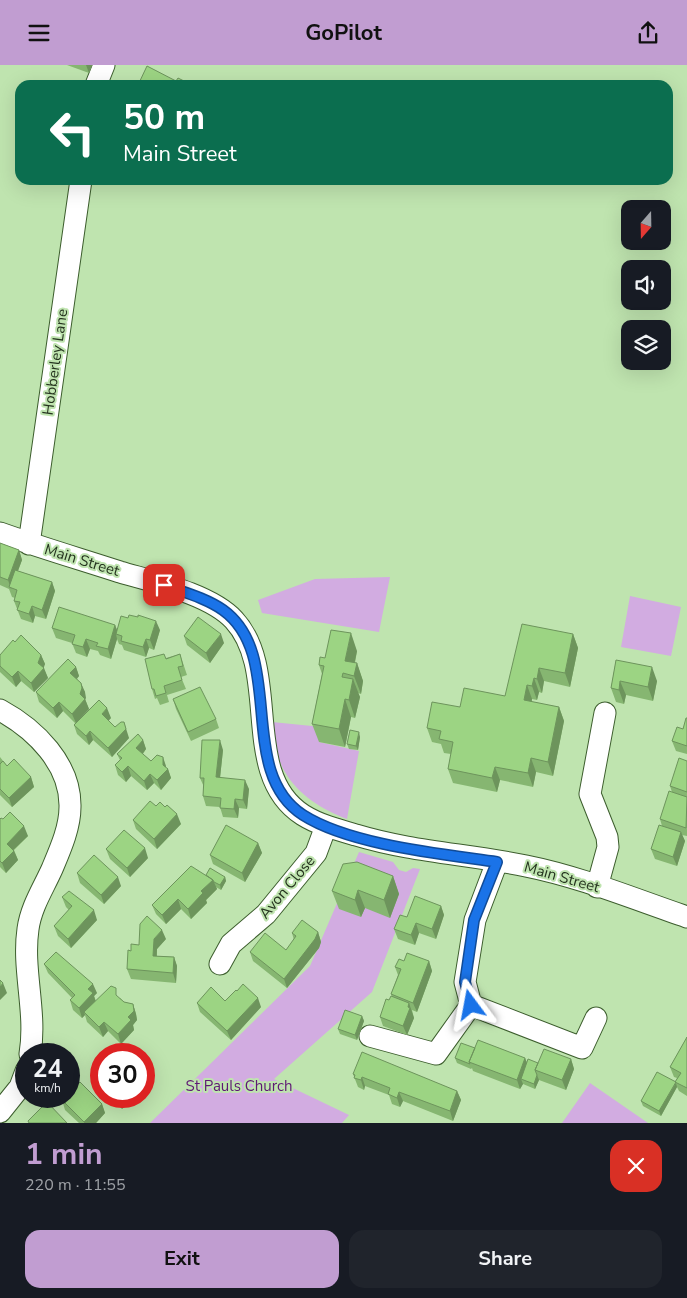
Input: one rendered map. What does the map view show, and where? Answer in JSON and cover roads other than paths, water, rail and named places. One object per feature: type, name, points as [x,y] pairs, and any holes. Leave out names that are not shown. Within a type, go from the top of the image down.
[{"type":"street","points":[[98,80],[104,65]]},
{"type":"street","name":"Hobberley Lane","points":[[29,543],[80,185]]},
{"type":"street","name":"Main Street","points":[[0,533],[181,591],[223,610],[235,621],[245,636],[253,661],[258,683],[269,765],[277,786],[288,802],[302,814],[326,826],[412,849],[552,871],[687,917]]},
{"type":"street","points":[[0,710],[36,736],[57,760],[67,784],[70,807],[63,839],[31,912],[28,930],[32,1015],[31,1043]]},
{"type":"street","points":[[597,887],[608,847],[607,837],[590,795],[604,713]]},
{"type":"street","name":"Avon Close","points":[[220,964],[231,944],[266,915],[316,853],[326,826]]},
{"type":"street","points":[[471,1005],[465,982],[474,920],[497,862]]},
{"type":"street","points":[[471,1005],[582,1048],[596,1018]]},
{"type":"street","points":[[370,1036],[436,1054],[471,1005]]},
{"type":"street","points":[[0,1112],[15,1093]]},
{"type":"park label","name":"St Pauls Church","points":[[239,1086]]}]
